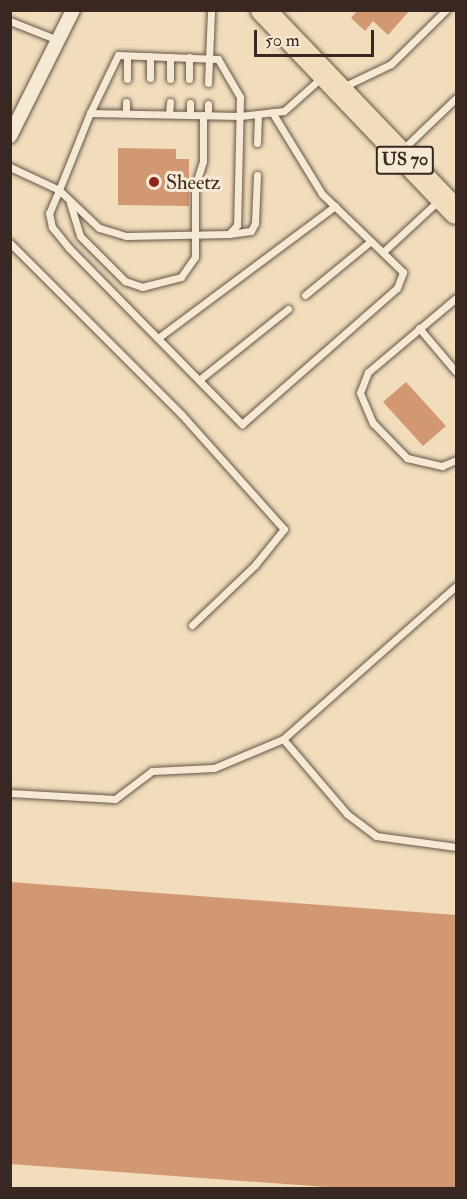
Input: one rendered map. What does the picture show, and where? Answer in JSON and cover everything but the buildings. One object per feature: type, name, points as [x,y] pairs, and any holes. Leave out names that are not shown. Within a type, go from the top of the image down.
[{"type":"highway","name":"US 70","points":[[272,16],[331,82],[449,205]]},
{"type":"street","points":[[10,136],[15,113],[73,10]]},
{"type":"lane","points":[[208,83],[211,10]]},
{"type":"lane","points":[[90,113],[240,116],[284,111],[331,82],[391,64],[446,10]]},
{"type":"lane","points":[[10,21],[58,40]]},
{"type":"lane","points":[[229,234],[237,225],[240,98],[218,59],[118,56],[90,113],[49,213],[52,227],[242,424],[397,288],[404,272],[322,194],[272,112]]},
{"type":"lane","points":[[127,56],[127,79]]},
{"type":"lane","points":[[150,56],[150,78]]},
{"type":"lane","points":[[170,57],[170,79]]},
{"type":"lane","points":[[189,57],[189,79]]},
{"type":"lane","points":[[399,153],[456,98]]},
{"type":"lane","points":[[126,102],[126,113]]},
{"type":"lane","points":[[169,114],[170,102]]},
{"type":"lane","points":[[190,103],[190,115]]},
{"type":"lane","points":[[149,104],[149,114]]},
{"type":"lane","points":[[69,200],[80,236],[133,286],[180,277],[189,271],[195,257],[208,104]]},
{"type":"lane","points":[[257,143],[258,114]]},
{"type":"lane","points":[[10,167],[59,190],[99,228],[126,236],[229,234],[251,231],[255,223],[257,175]]},
{"type":"lane","points":[[383,252],[449,205]]},
{"type":"lane","points":[[158,338],[335,207]]},
{"type":"lane","points":[[305,295],[371,241]]},
{"type":"lane","points":[[10,243],[182,415],[284,529],[255,565],[192,625]]},
{"type":"lane","points":[[456,298],[368,372],[360,393],[373,423],[407,458],[442,466],[456,460]]},
{"type":"lane","points":[[199,380],[288,309]]},
{"type":"lane","points":[[419,327],[456,372]]},
{"type":"lane","points":[[10,793],[116,799],[152,771],[214,768],[283,739],[456,586]]},
{"type":"lane","points":[[283,739],[347,814],[376,836],[456,847]]},
{"type":"place","name":"Sheetz","points":[[154,182]]}]
